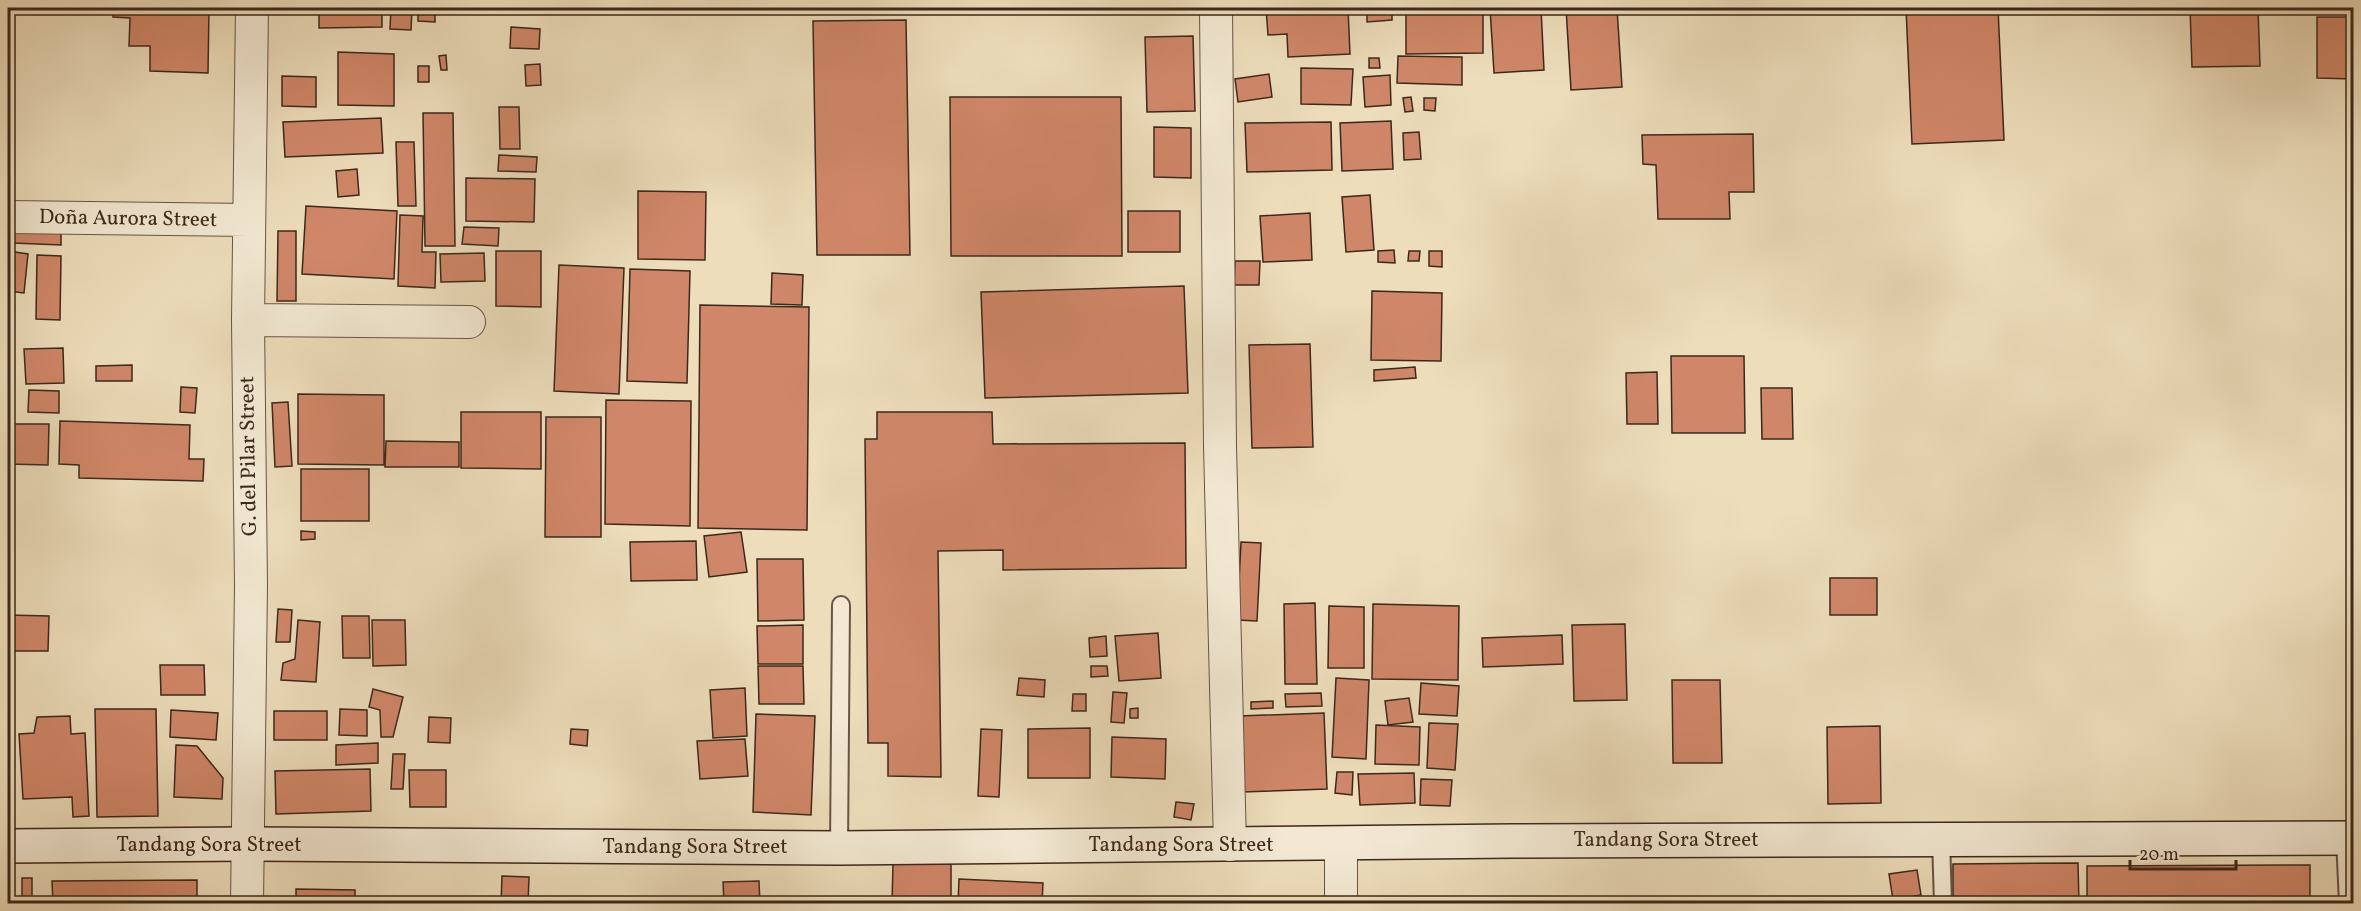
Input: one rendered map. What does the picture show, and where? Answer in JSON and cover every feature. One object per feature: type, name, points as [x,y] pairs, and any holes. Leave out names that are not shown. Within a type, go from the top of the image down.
[{"type":"street","name":"G. del Pilar Street","points":[[247,903],[250,585],[248,321],[252,8]]},
{"type":"street","points":[[1216,8],[1220,446],[1230,845]]},
{"type":"street","name":"Doña Aurora Street","points":[[8,217],[249,220]]},
{"type":"street","points":[[248,321],[469,322]]},
{"type":"street","name":"Tandang Sora Street","points":[[8,846],[246,844],[839,848],[1513,841],[2349,838]]},
{"type":"street","points":[[1341,844],[1341,903]]},
{"type":"lane","points":[[839,848],[841,605]]},
{"type":"lane","points":[[2348,903],[2349,838]]},
{"type":"lane","points":[[1941,839],[1943,903]]},
{"type":"building","points":[[113,8],[209,8],[208,73],[150,71],[150,46],[129,46],[130,18],[113,17]]},
{"type":"building","points":[[319,8],[382,8],[382,27],[319,28]]},
{"type":"building","points":[[391,8],[412,8],[411,30],[390,29]]},
{"type":"building","points":[[418,8],[435,8],[435,22],[418,21]]},
{"type":"building","points":[[1266,8],[1348,8],[1350,54],[1288,57],[1287,34],[1268,35]]},
{"type":"building","points":[[1367,8],[1392,8],[1392,20],[1367,22]]},
{"type":"building","points":[[1406,8],[1483,8],[1483,53],[1406,54]]},
{"type":"building","points":[[1490,8],[1541,8],[1544,70],[1494,73]]},
{"type":"building","points":[[1566,8],[1617,8],[1622,87],[1571,90]]},
{"type":"building","points":[[1906,8],[1998,8],[2004,140],[1912,144]]},
{"type":"building","points":[[2190,8],[2258,8],[2260,66],[2192,67]]},
{"type":"building","points":[[2317,17],[2354,17],[2354,79],[2317,78]]},
{"type":"building","points":[[906,20],[910,255],[817,255],[813,21]]},
{"type":"building","points":[[511,27],[540,29],[539,49],[510,48]]},
{"type":"building","points":[[1193,36],[1195,111],[1147,112],[1145,37]]},
{"type":"building","points":[[338,52],[394,54],[394,106],[338,105]]},
{"type":"building","points":[[446,55],[447,70],[441,70],[439,56]]},
{"type":"building","points":[[1398,56],[1462,57],[1462,85],[1397,83]]},
{"type":"building","points":[[1369,58],[1379,58],[1380,68],[1369,68]]},
{"type":"building","points":[[540,64],[541,85],[526,86],[525,65]]},
{"type":"building","points":[[418,66],[429,66],[429,82],[418,82]]},
{"type":"building","points":[[1301,68],[1353,69],[1351,105],[1301,104]]},
{"type":"building","points":[[1269,74],[1272,97],[1238,102],[1235,79]]},
{"type":"building","points":[[1390,75],[1391,105],[1365,107],[1363,77]]},
{"type":"building","points":[[282,76],[316,77],[316,107],[282,106]]},
{"type":"building","points":[[950,97],[1121,97],[1122,256],[951,256]]},
{"type":"building","points":[[1411,97],[1413,111],[1405,112],[1403,98]]},
{"type":"building","points":[[1424,98],[1436,98],[1435,111],[1424,110]]},
{"type":"building","points":[[499,107],[519,107],[520,149],[500,149]]},
{"type":"building","points":[[423,113],[453,113],[455,246],[425,246]]},
{"type":"building","points":[[381,118],[383,153],[285,157],[283,122]]},
{"type":"building","points":[[1391,121],[1393,169],[1342,171],[1340,123]]},
{"type":"building","points":[[1331,122],[1332,170],[1247,172],[1245,123]]},
{"type":"building","points":[[1154,127],[1191,128],[1191,178],[1154,177]]},
{"type":"building","points":[[1419,132],[1421,159],[1404,160],[1403,133]]},
{"type":"building","points":[[1753,134],[1754,192],[1729,192],[1730,219],[1658,219],[1656,165],[1643,164],[1642,135]]},
{"type":"building","points":[[396,142],[414,142],[416,206],[398,206]]},
{"type":"building","points":[[499,155],[537,157],[536,172],[498,171]]},
{"type":"building","points":[[357,169],[359,195],[338,197],[336,171]]},
{"type":"building","points":[[466,178],[535,179],[534,222],[466,221]]},
{"type":"building","points":[[638,191],[706,192],[705,260],[638,259]]},
{"type":"building","points":[[1370,195],[1374,250],[1346,252],[1342,197]]},
{"type":"building","points":[[306,206],[397,211],[394,279],[302,274]]},
{"type":"building","points":[[1128,211],[1180,211],[1180,252],[1128,252]]},
{"type":"building","points":[[1310,213],[1312,260],[1263,262],[1260,216]]},
{"type":"building","points":[[400,215],[423,216],[422,252],[436,252],[435,288],[398,286]]},
{"type":"building","points":[[14,221],[61,223],[61,245],[13,243]]},
{"type":"building","points":[[464,227],[499,228],[498,246],[462,244]]},
{"type":"building","points":[[278,231],[296,231],[296,301],[277,301]]},
{"type":"building","points":[[1394,250],[1395,263],[1378,262],[1378,251]]},
{"type":"building","points":[[8,251],[28,254],[24,293],[8,291]]},
{"type":"building","points":[[496,251],[541,251],[541,307],[496,306]]},
{"type":"building","points":[[1409,251],[1420,251],[1419,261],[1408,261]]},
{"type":"building","points":[[1429,251],[1442,251],[1442,267],[1429,266]]},
{"type":"building","points":[[484,253],[485,281],[441,282],[440,254]]},
{"type":"building","points":[[37,255],[61,256],[60,320],[36,319]]},
{"type":"building","points":[[1235,261],[1260,261],[1259,285],[1234,285]]},
{"type":"building","points":[[559,265],[624,268],[619,394],[554,391]]},
{"type":"building","points":[[630,269],[690,271],[687,383],[627,381]]},
{"type":"building","points":[[772,273],[803,275],[802,305],[771,304]]},
{"type":"building","points":[[1184,286],[1188,393],[985,398],[981,292]]},
{"type":"building","points":[[1372,291],[1442,293],[1441,361],[1371,360]]},
{"type":"building","points":[[700,305],[809,307],[807,530],[698,528]]},
{"type":"building","points":[[1310,344],[1313,447],[1252,448],[1249,345]]},
{"type":"building","points":[[63,348],[64,383],[26,384],[24,349]]},
{"type":"building","points":[[1671,356],[1744,356],[1745,433],[1672,433]]},
{"type":"building","points":[[132,365],[132,381],[96,381],[96,366]]},
{"type":"building","points":[[1415,367],[1416,378],[1374,381],[1374,370]]},
{"type":"building","points":[[1657,372],[1658,424],[1627,424],[1626,373]]},
{"type":"building","points":[[181,387],[197,388],[195,413],[180,412]]},
{"type":"building","points":[[1761,388],[1792,388],[1793,439],[1762,439]]},
{"type":"building","points":[[29,390],[59,391],[59,413],[28,412]]},
{"type":"building","points":[[298,394],[384,395],[384,465],[298,464]]},
{"type":"building","points":[[606,400],[691,401],[690,526],[605,524]]},
{"type":"building","points":[[288,402],[292,466],[275,467],[272,403]]},
{"type":"building","points":[[461,412],[541,412],[541,469],[461,468]]},
{"type":"building","points":[[877,412],[992,412],[993,444],[1185,443],[1186,568],[1003,570],[1003,550],[938,551],[941,777],[888,776],[888,743],[868,743],[865,439],[877,439]]},
{"type":"building","points":[[546,417],[601,417],[601,537],[545,537]]},
{"type":"building","points":[[60,421],[190,425],[189,459],[204,459],[203,481],[79,478],[79,465],[59,464]]},
{"type":"building","points":[[8,424],[49,424],[48,465],[8,464]]},
{"type":"building","points":[[386,441],[459,442],[459,467],[385,467]]},
{"type":"building","points":[[301,469],[369,469],[369,521],[301,521]]},
{"type":"building","points":[[301,531],[315,532],[315,539],[301,540]]},
{"type":"building","points":[[741,532],[747,572],[709,577],[704,536]]},
{"type":"building","points":[[696,541],[697,580],[631,581],[630,542]]},
{"type":"building","points":[[1241,542],[1261,543],[1257,621],[1237,620]]},
{"type":"building","points":[[757,559],[803,559],[804,620],[758,621]]},
{"type":"building","points":[[1830,578],[1877,578],[1877,615],[1830,615]]},
{"type":"building","points":[[1315,603],[1317,684],[1285,684],[1284,604]]},
{"type":"building","points":[[1373,604],[1459,606],[1458,680],[1372,679]]},
{"type":"building","points":[[1329,606],[1364,607],[1364,668],[1328,668]]},
{"type":"building","points":[[278,609],[292,610],[290,642],[276,642]]},
{"type":"building","points":[[8,615],[49,616],[48,651],[8,651]]},
{"type":"building","points":[[342,616],[369,616],[370,658],[343,658]]},
{"type":"building","points":[[298,620],[320,622],[316,682],[281,680],[283,663],[295,659]]},
{"type":"building","points":[[372,620],[405,620],[406,665],[373,666]]},
{"type":"building","points":[[1625,624],[1627,700],[1574,701],[1572,625]]},
{"type":"building","points":[[803,625],[803,664],[758,664],[757,626]]},
{"type":"building","points":[[1158,633],[1161,678],[1119,681],[1115,636]]},
{"type":"building","points":[[1562,635],[1563,664],[1483,667],[1482,638]]},
{"type":"building","points":[[1106,636],[1107,656],[1090,657],[1089,638]]},
{"type":"building","points":[[160,665],[204,665],[205,695],[161,695]]},
{"type":"building","points":[[758,666],[803,666],[804,704],[759,704]]},
{"type":"building","points":[[1091,666],[1107,666],[1108,676],[1091,677]]},
{"type":"building","points":[[1019,678],[1045,680],[1044,697],[1017,695]]},
{"type":"building","points":[[1336,678],[1369,680],[1366,759],[1332,757]]},
{"type":"building","points":[[1672,680],[1720,680],[1722,763],[1673,763]]},
{"type":"building","points":[[1421,683],[1459,686],[1457,716],[1419,714]]},
{"type":"building","points":[[745,688],[747,736],[713,738],[710,690]]},
{"type":"building","points":[[373,689],[403,697],[393,737],[381,737],[380,710],[369,707]]},
{"type":"building","points":[[1113,692],[1127,693],[1124,723],[1111,722]]},
{"type":"building","points":[[1321,693],[1322,706],[1286,707],[1285,694]]},
{"type":"building","points":[[1073,694],[1086,694],[1086,711],[1072,711]]},
{"type":"building","points":[[1409,698],[1413,722],[1388,725],[1385,701]]},
{"type":"building","points":[[1273,701],[1273,708],[1251,709],[1251,702]]},
{"type":"building","points":[[1138,708],[1138,718],[1130,718],[1130,709]]},
{"type":"building","points":[[95,709],[156,709],[158,816],[97,817]]},
{"type":"building","points":[[340,709],[367,710],[367,736],[339,735]]},
{"type":"building","points":[[171,710],[218,713],[216,740],[170,737]]},
{"type":"building","points":[[274,711],[327,711],[327,740],[274,740]]},
{"type":"building","points":[[1324,713],[1327,789],[1242,792],[1239,716]]},
{"type":"building","points":[[756,714],[815,716],[811,815],[753,812]]},
{"type":"building","points":[[70,716],[71,734],[85,733],[89,816],[73,817],[72,797],[23,799],[19,734],[34,733],[37,717]]},
{"type":"building","points":[[429,717],[451,718],[450,743],[428,742]]},
{"type":"building","points":[[1429,723],[1458,724],[1455,770],[1427,768]]},
{"type":"building","points":[[1376,725],[1420,727],[1419,765],[1375,764]]},
{"type":"building","points":[[1880,726],[1881,803],[1828,804],[1827,727]]},
{"type":"building","points":[[1090,728],[1090,778],[1028,778],[1028,729]]},
{"type":"building","points":[[571,729],[588,730],[587,746],[570,744]]},
{"type":"building","points":[[981,729],[1002,730],[999,797],[978,796]]},
{"type":"building","points":[[1112,737],[1166,739],[1165,779],[1111,777]]},
{"type":"building","points":[[745,739],[748,776],[700,779],[697,741]]},
{"type":"building","points":[[378,743],[378,763],[336,765],[336,745]]},
{"type":"building","points":[[176,745],[197,746],[223,778],[222,799],[174,797]]},
{"type":"building","points":[[8,750],[11,750],[12,789],[8,790]]},
{"type":"building","points":[[393,754],[405,754],[403,789],[391,789]]},
{"type":"building","points":[[370,769],[371,811],[276,814],[275,771]]},
{"type":"building","points":[[409,770],[446,770],[446,807],[410,807]]},
{"type":"building","points":[[1337,772],[1353,772],[1352,795],[1335,793]]},
{"type":"building","points":[[1414,773],[1415,803],[1360,805],[1358,774]]},
{"type":"building","points":[[1421,779],[1452,780],[1450,806],[1420,805]]},
{"type":"building","points":[[1176,802],[1194,804],[1191,820],[1174,817]]},
{"type":"building","points":[[2078,863],[2079,904],[1953,904],[1953,864]]},
{"type":"building","points":[[893,864],[951,864],[951,904],[892,904]]},
{"type":"building","points":[[2310,865],[2310,904],[2087,904],[2087,866]]},
{"type":"building","points":[[1917,870],[1921,895],[1893,900],[1889,874]]},
{"type":"building","points":[[8,873],[11,873],[11,904],[8,904]]},
{"type":"building","points":[[502,876],[529,877],[528,904],[501,904]]},
{"type":"building","points":[[22,878],[32,878],[32,904],[22,904]]},
{"type":"building","points":[[959,879],[1043,883],[1042,904],[958,904]]},
{"type":"building","points":[[197,880],[197,904],[53,904],[52,881]]},
{"type":"building","points":[[759,881],[760,904],[724,904],[723,882]]},
{"type":"building","points":[[296,889],[355,890],[355,904],[296,904]]}]
